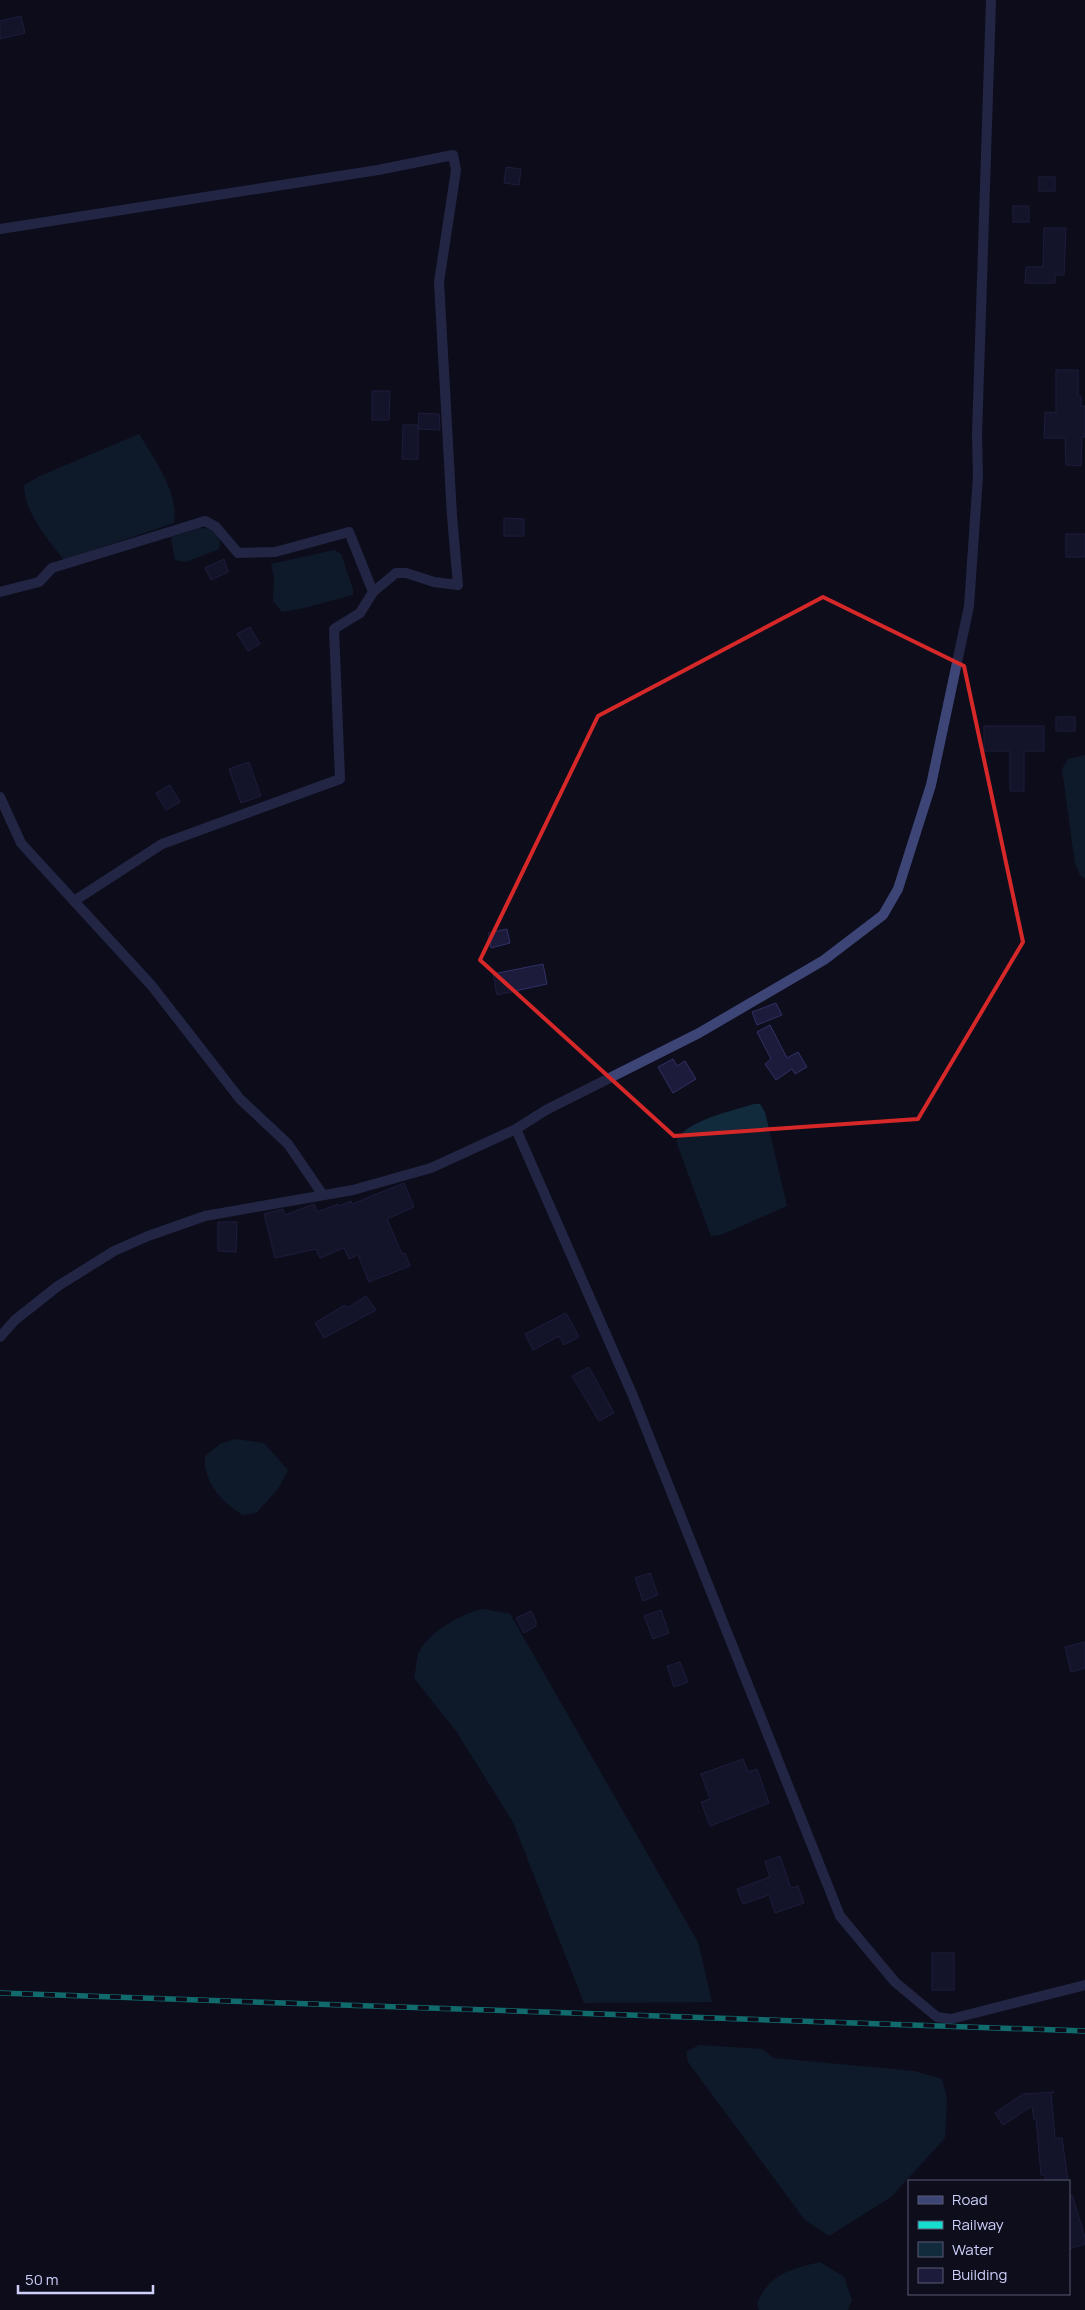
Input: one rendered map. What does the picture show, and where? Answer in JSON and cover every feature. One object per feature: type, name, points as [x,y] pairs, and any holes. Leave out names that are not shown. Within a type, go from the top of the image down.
[{"type":"street","points":[[0,1337],[15,1320],[58,1286],[114,1251],[148,1236],[205,1216],[353,1190],[431,1168],[516,1129],[546,1110],[699,1033],[824,960],[883,915],[898,889],[931,785],[969,606],[978,476],[991,0]]},
{"type":"street","points":[[0,229],[378,170],[453,155],[456,170],[439,282],[452,516],[458,585],[434,582],[406,573],[396,574],[374,592],[360,613],[334,629],[340,779],[162,844],[74,901]]},
{"type":"street","points":[[0,592],[39,582],[52,568],[205,521],[216,527],[238,552],[275,552],[350,532],[374,592]]},
{"type":"street","points":[[0,797],[22,843],[152,986],[240,1099],[288,1144],[323,1195]]},
{"type":"street","points":[[516,1129],[633,1396],[840,1916],[896,1982],[937,2017],[951,2019],[1085,1985]]},
{"type":"highlighted area","points":[[823,597],[964,666],[1023,942],[918,1119],[674,1136],[480,960],[598,716]]},
{"type":"water","points":[[139,434],[158,465],[169,488],[175,511],[174,523],[64,560],[32,515],[25,495],[24,485],[40,476]]},
{"type":"water","points":[[200,528],[215,533],[220,542],[219,549],[186,562],[175,560],[171,537]]},
{"type":"water","points":[[334,550],[341,554],[353,589],[353,595],[282,612],[273,601],[274,577],[271,564]]},
{"type":"water","points":[[1085,755],[1085,879],[1080,875],[1075,864],[1062,769],[1068,759]]},
{"type":"water","points":[[754,1104],[760,1104],[765,1112],[787,1206],[721,1235],[711,1236],[676,1141],[690,1127],[700,1122]]},
{"type":"water","points":[[235,1439],[264,1443],[288,1470],[278,1489],[256,1513],[243,1515],[235,1510],[215,1491],[207,1474],[205,1456],[220,1444]]},
{"type":"water","points":[[483,1609],[510,1614],[698,1942],[712,2002],[584,2003],[513,1822],[456,1731],[414,1678],[418,1655],[422,1647],[436,1632],[465,1615]]},
{"type":"water","points":[[699,2045],[762,2049],[774,2058],[914,2071],[942,2079],[947,2099],[945,2138],[891,2197],[829,2236],[805,2220],[688,2062],[686,2052]]},
{"type":"water","points":[[820,2262],[844,2277],[852,2300],[848,2310],[759,2310],[757,2304],[768,2285],[774,2279],[790,2271]]},
{"type":"building","points":[[21,16],[25,33],[0,39],[0,21]]},
{"type":"building","points":[[506,167],[521,169],[519,185],[504,183]]},
{"type":"building","points":[[1039,177],[1055,177],[1055,191],[1039,191]]},
{"type":"building","points":[[1013,206],[1029,206],[1029,222],[1013,222]]},
{"type":"building","points":[[1044,228],[1066,228],[1064,275],[1055,275],[1055,283],[1025,283],[1026,267],[1043,267]]},
{"type":"building","points":[[1056,370],[1078,370],[1078,396],[1081,396],[1081,406],[1085,406],[1085,437],[1082,437],[1081,466],[1066,465],[1065,438],[1044,438],[1045,412],[1056,413]]},
{"type":"building","points":[[372,391],[390,391],[389,420],[372,420]]},
{"type":"building","points":[[419,413],[439,414],[440,430],[418,429]]},
{"type":"building","points":[[403,425],[418,425],[418,459],[402,459]]},
{"type":"building","points":[[504,518],[524,519],[524,536],[504,536]]},
{"type":"building","points":[[1066,534],[1085,534],[1085,557],[1066,557]]},
{"type":"building","points":[[224,559],[228,572],[211,580],[205,568]]},
{"type":"building","points":[[250,627],[260,644],[248,651],[237,634]]},
{"type":"building","points":[[1056,717],[1075,717],[1075,731],[1056,731]]},
{"type":"building","points":[[984,726],[1044,726],[1044,751],[1024,751],[1024,791],[1010,791],[1010,751],[984,751]]},
{"type":"building","points":[[249,762],[261,796],[241,803],[229,769]]},
{"type":"building","points":[[170,785],[180,802],[166,810],[156,793]]},
{"type":"building","points":[[507,929],[510,943],[491,948],[488,933]]},
{"type":"building","points":[[543,964],[547,984],[497,995],[493,974]]},
{"type":"building","points":[[776,1003],[782,1015],[757,1025],[752,1012]]},
{"type":"building","points":[[770,1025],[787,1058],[798,1052],[807,1067],[795,1074],[792,1069],[776,1080],[765,1064],[771,1059],[757,1032]]},
{"type":"building","points":[[673,1059],[677,1066],[685,1061],[696,1079],[673,1093],[658,1067]]},
{"type":"building","points":[[404,1183],[414,1207],[387,1219],[402,1254],[405,1253],[410,1266],[369,1282],[358,1255],[349,1259],[344,1248],[320,1258],[316,1249],[275,1258],[264,1214],[283,1209],[285,1215],[314,1204],[317,1212],[351,1201],[352,1204]]},
{"type":"building","points":[[218,1222],[237,1222],[236,1252],[218,1251]]},
{"type":"building","points":[[366,1296],[376,1310],[324,1338],[315,1323],[345,1305],[347,1308]]},
{"type":"building","points":[[566,1313],[579,1337],[564,1345],[559,1336],[533,1350],[525,1334]]},
{"type":"building","points":[[589,1367],[614,1413],[599,1421],[572,1376]]},
{"type":"building","points":[[650,1573],[658,1595],[643,1601],[635,1578]]},
{"type":"building","points":[[661,1610],[669,1633],[653,1639],[644,1616]]},
{"type":"building","points":[[531,1611],[536,1621],[536,1626],[524,1633],[516,1618]]},
{"type":"building","points":[[1085,1642],[1085,1668],[1071,1672],[1065,1647]]},
{"type":"building","points":[[680,1662],[688,1682],[674,1687],[667,1666]]},
{"type":"building","points":[[743,1759],[748,1772],[757,1769],[769,1803],[710,1826],[701,1802],[710,1799],[701,1774]]},
{"type":"building","points":[[780,1856],[791,1888],[798,1886],[804,1903],[775,1913],[769,1895],[743,1904],[737,1889],[770,1877],[765,1862]]},
{"type":"building","points":[[932,1953],[954,1953],[954,1990],[932,1990]]},
{"type":"building","points":[[1054,2092],[1051,2093],[1055,2138],[1062,2138],[1068,2180],[1045,2180],[1045,2175],[1041,2175],[1036,2119],[1034,2120],[1032,2106],[1003,2125],[995,2113],[1023,2094]]},
{"type":"building","points":[[1072,2195],[1085,2237],[1085,2244],[1070,2249],[1070,2196]]},
{"type":"railway","points":[[0,1993],[1085,2031]]}]
